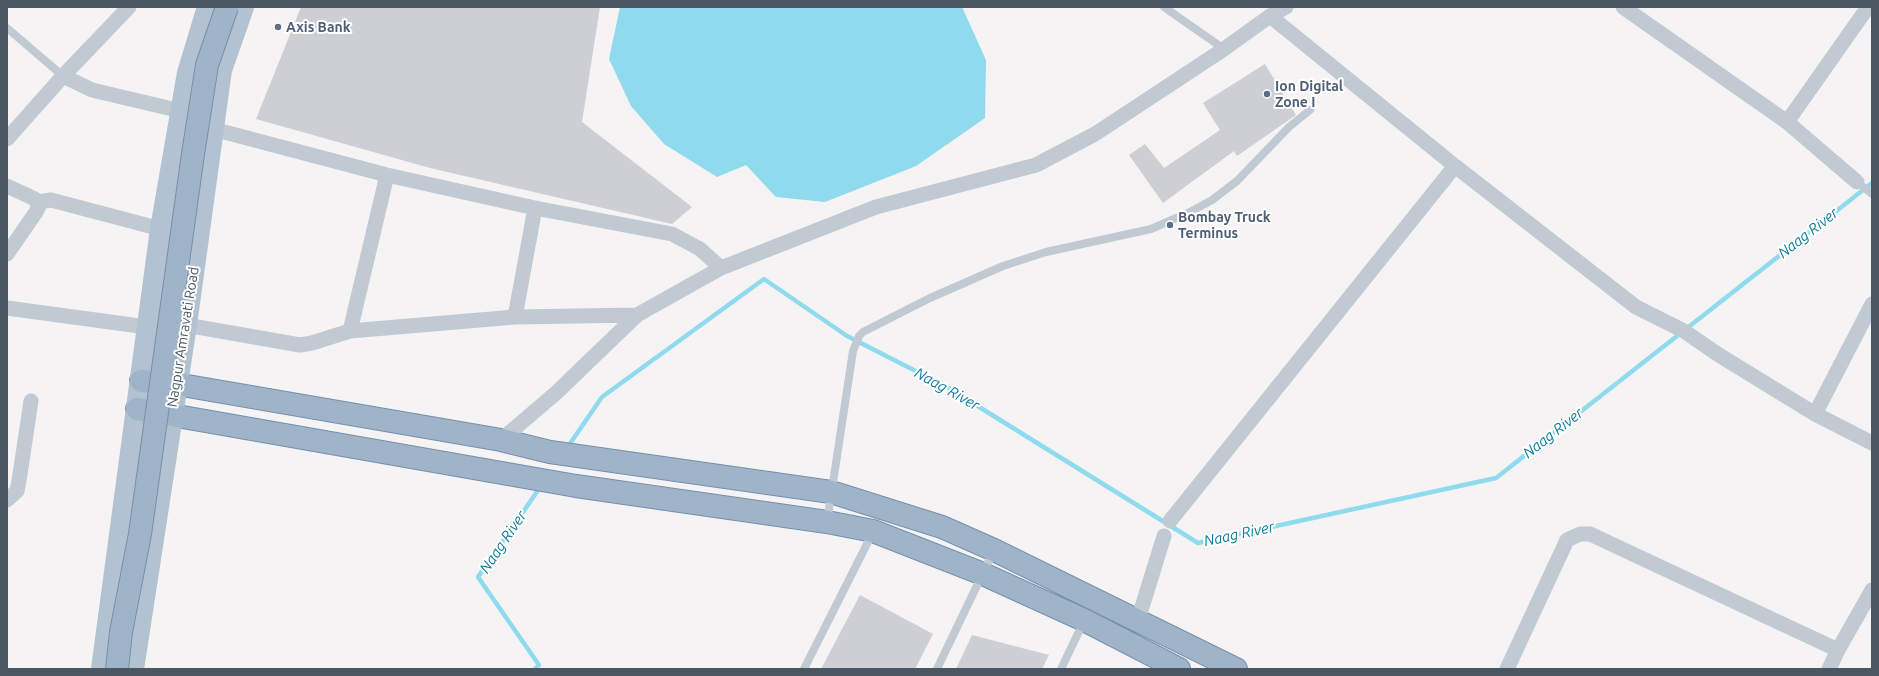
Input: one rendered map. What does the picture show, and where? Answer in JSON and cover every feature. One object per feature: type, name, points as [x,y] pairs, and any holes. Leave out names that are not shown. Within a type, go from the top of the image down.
[{"type":"highway","points":[[117,669],[121,632],[140,534],[193,154],[206,72],[227,7]]},
{"type":"highway","points":[[141,381],[176,384],[501,440],[550,452],[831,492],[942,527],[994,550],[1236,669]]},
{"type":"highway","points":[[137,409],[556,482],[827,522],[873,531],[910,544],[983,574],[1084,620],[1179,669]]},
{"type":"main road","points":[[102,669],[161,229],[180,111],[188,73],[208,7]]},
{"type":"main road","name":"Nagpur Amravati Road","points":[[133,669],[186,325],[221,70],[244,7]]},
{"type":"street","points":[[7,139],[63,76],[129,7]]},
{"type":"street","points":[[501,440],[556,393],[637,315],[721,268],[876,207],[1036,165],[1095,134],[1224,49],[1270,16],[1286,7]]},
{"type":"street","points":[[1623,7],[1787,122],[1857,182]]},
{"type":"street","points":[[1787,122],[1868,7]]},
{"type":"street","points":[[1270,16],[1454,166],[1636,307],[1684,331],[1719,355],[1815,414],[1872,443]]},
{"type":"street","points":[[63,76],[92,90],[180,111]]},
{"type":"street","points":[[213,129],[387,175],[535,208],[672,234],[700,249],[721,268]]},
{"type":"street","points":[[1170,521],[1454,166]]},
{"type":"street","points":[[350,331],[387,175]]},
{"type":"street","points":[[7,186],[35,199],[38,202],[51,200],[56,201],[161,229]]},
{"type":"street","points":[[7,254],[36,212],[39,206],[38,202]]},
{"type":"street","points":[[515,317],[535,208]]},
{"type":"street","points":[[1815,414],[1872,304]]},
{"type":"street","points":[[7,308],[147,326]]},
{"type":"street","points":[[186,325],[300,345],[312,343],[350,331],[515,317],[637,315]]},
{"type":"street","points":[[7,500],[17,491],[31,401]]},
{"type":"street","points":[[1507,669],[1567,540],[1580,534],[1590,534],[1838,650]]},
{"type":"street","points":[[1138,620],[1164,536]]},
{"type":"street","points":[[1829,669],[1872,590]]},
{"type":"lane","points":[[1164,7],[1224,49]]},
{"type":"lane","points":[[7,28],[63,76]]},
{"type":"lane","points":[[827,522],[855,346],[859,336],[863,332],[930,298],[1003,266],[1046,252],[1151,229],[1190,212],[1212,200],[1237,181],[1289,128],[1310,110]]},
{"type":"lane","points":[[1857,182],[1872,194]]},
{"type":"lane","points":[[1164,536],[1170,521]]},
{"type":"lane","points":[[804,669],[873,531]]},
{"type":"lane","points":[[937,669],[994,550]]},
{"type":"lane","points":[[1061,669],[1084,620]]},
{"type":"water","points":[[620,7],[962,7],[986,60],[985,118],[916,166],[825,202],[776,197],[746,165],[717,177],[664,144],[631,106],[609,59]]},
{"type":"building","points":[[301,7],[600,7],[582,122],[692,207],[672,224],[430,168],[256,119]]},
{"type":"building","points":[[1265,64],[1296,115],[1237,156],[1234,151],[1163,203],[1129,155],[1145,144],[1164,168],[1220,130],[1203,103]]},
{"type":"building","points":[[860,595],[933,634],[915,669],[821,669]]},
{"type":"building","points":[[972,635],[1049,655],[1042,669],[956,669]]},
{"type":"waterway","name":"Naag River","points":[[567,448],[602,397],[764,279],[847,336],[947,387],[1198,543],[1496,478],[1872,183]]},
{"type":"waterway","name":"Naag River","points":[[535,669],[539,665],[478,577],[541,486]]},
{"type":"place","name":"Axis Bank","points":[[278,27]]},
{"type":"place","name":"Ion Digital Zone I","points":[[1267,94]]},
{"type":"place","name":"Bombay Truck Terminus","points":[[1170,225]]}]
